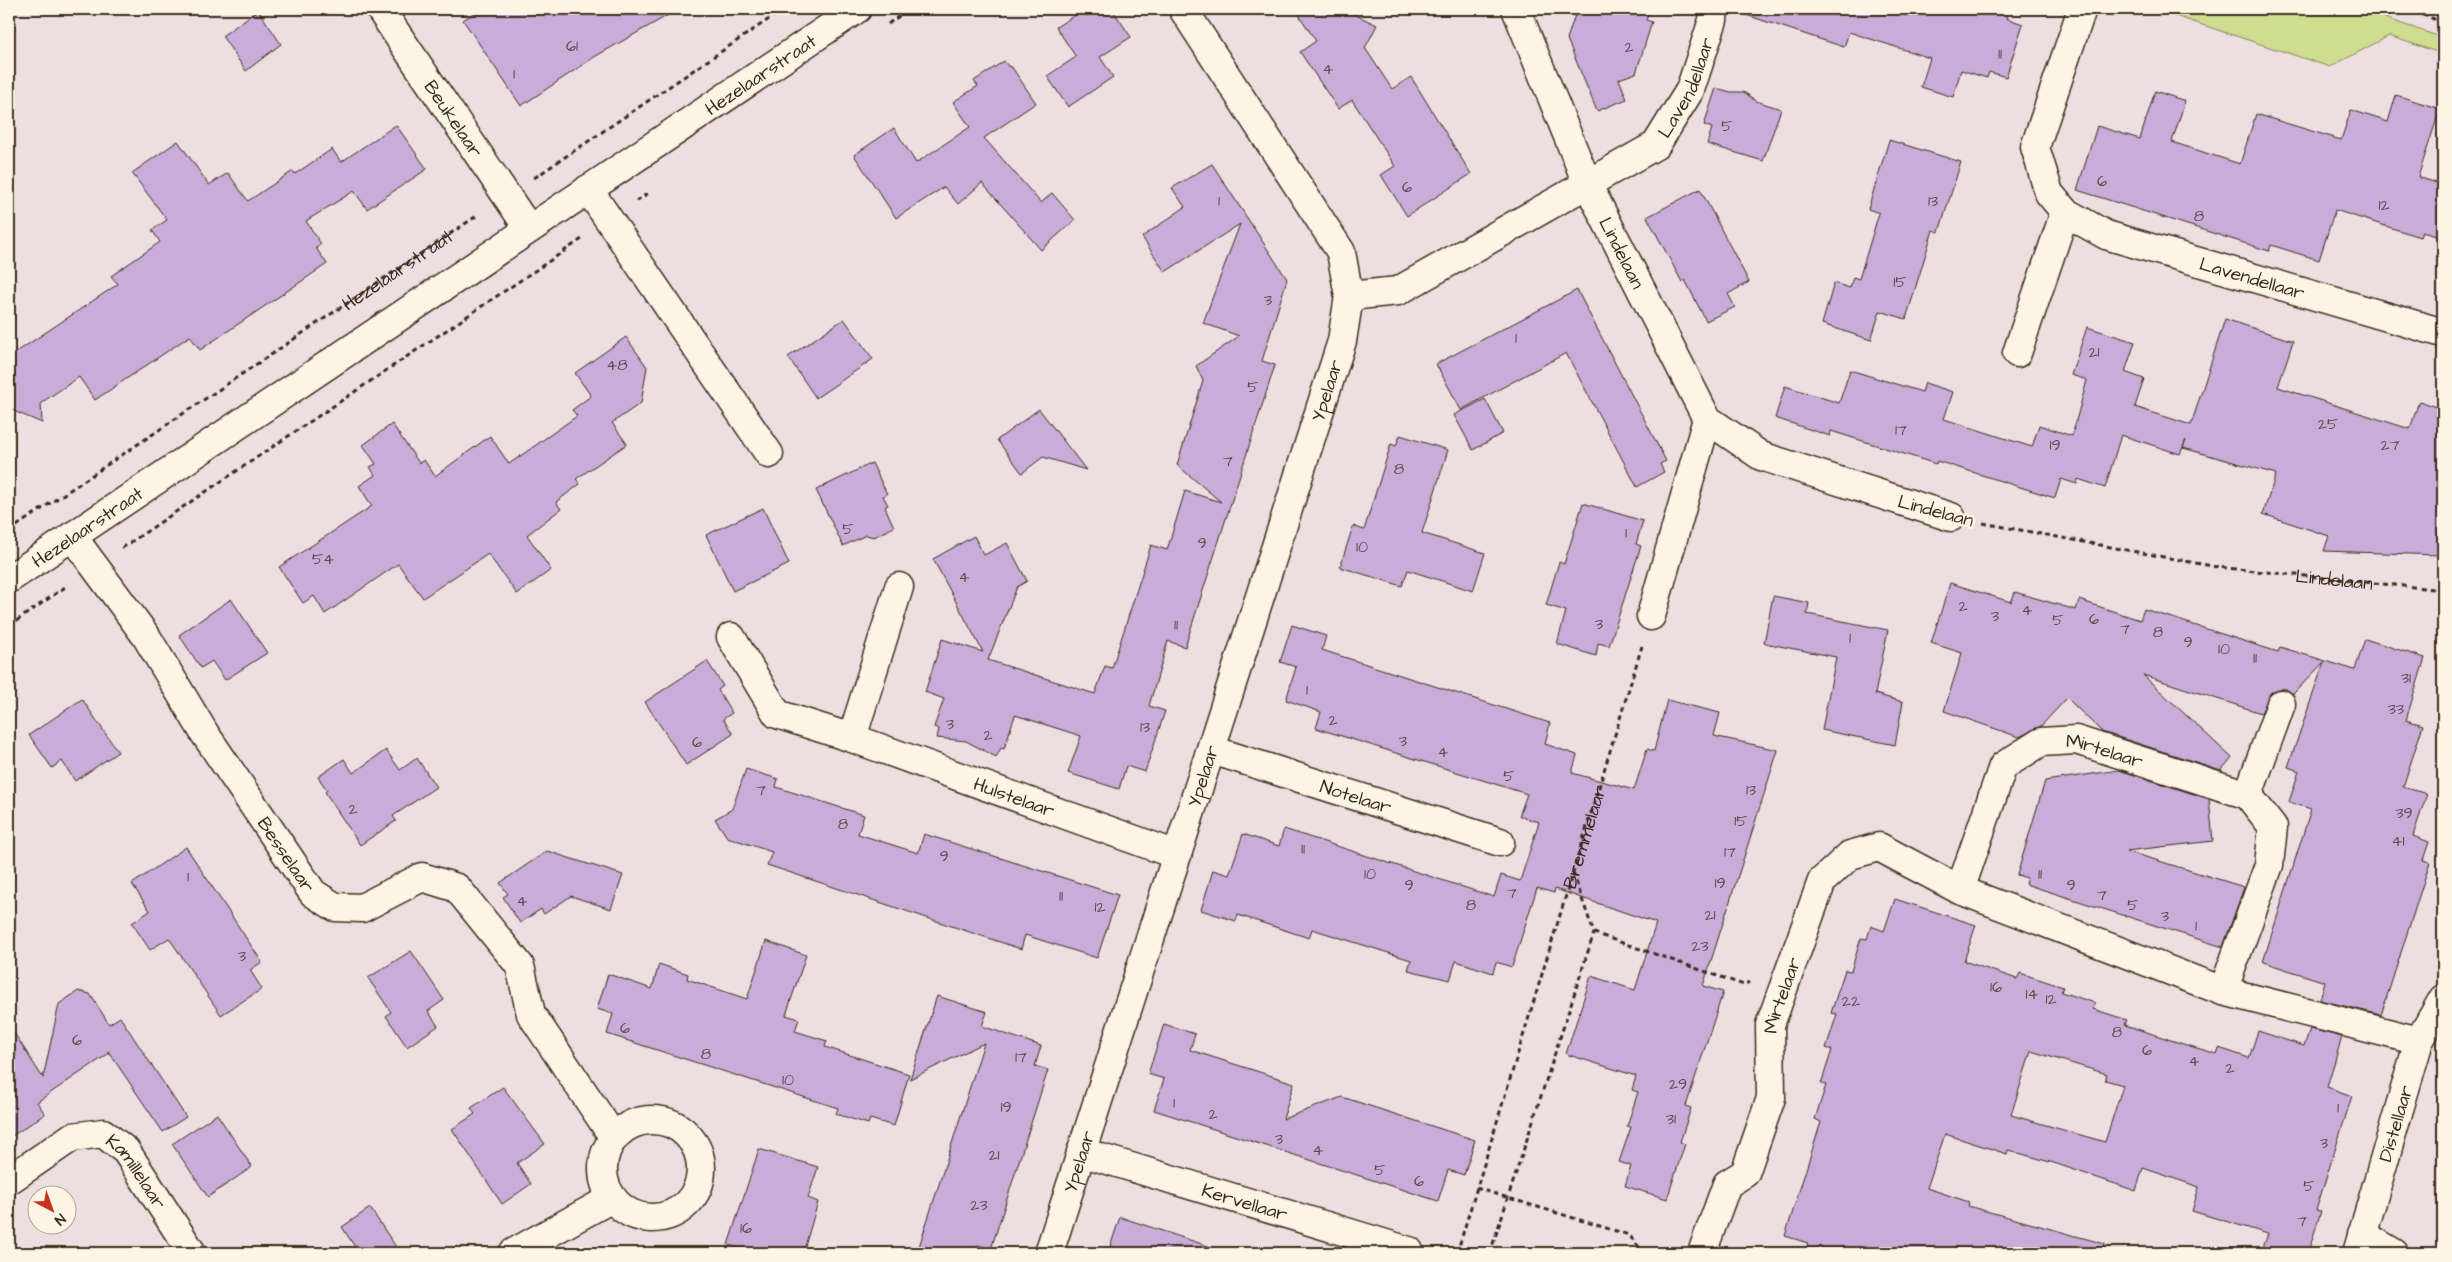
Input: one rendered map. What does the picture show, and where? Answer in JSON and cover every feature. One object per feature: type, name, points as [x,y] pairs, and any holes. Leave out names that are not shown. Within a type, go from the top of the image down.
[{"type":"street","name":"Beukelaar","points":[[380,9],[508,195],[529,229]]},
{"type":"street","name":"Hezelaarstraat","points":[[9,579],[857,9]]},
{"type":"street","name":"Ypelaar","points":[[1049,1253],[1342,341],[1349,296],[1341,252],[1183,9]]},
{"type":"street","points":[[1349,296],[1398,291],[1587,183],[1516,9]]},
{"type":"street","name":"Lavendellaar","points":[[1587,183],[1656,145],[1690,90],[1713,20],[1714,9]]},
{"type":"street","name":"Lavendellaar","points":[[2082,9],[2035,147],[2049,193],[2065,212],[2106,235],[2443,333]]},
{"type":"street","name":"Lindelaan","points":[[1587,183],[1707,419],[1761,456],[1951,517]]},
{"type":"street","points":[[588,189],[769,454]]},
{"type":"street","points":[[2017,353],[2065,212]]},
{"type":"street","points":[[1651,616],[1707,419]]},
{"type":"street","name":"Besselaar","points":[[72,536],[146,636],[205,734],[313,893],[335,907],[362,908],[422,877],[458,888],[520,966],[531,1014],[614,1138]]},
{"type":"street","points":[[852,738],[899,587]]},
{"type":"street","name":"Hulstelaar","points":[[731,637],[777,714],[852,738],[1178,855]]},
{"type":"street","points":[[2223,991],[2269,864],[2273,828],[2248,795],[2281,704]]},
{"type":"street","name":"Mirtelaar","points":[[1960,890],[2003,766],[2041,742],[2076,740],[2248,795]]},
{"type":"street","name":"Notelaar","points":[[1212,750],[1500,842]]},
{"type":"street","name":"Mirtelaar","points":[[1708,1253],[1703,1250],[1727,1184],[1745,1173],[1771,1098],[1770,1025],[1822,882],[1850,856],[1879,847],[1960,890],[2223,991],[2419,1041]]},
{"type":"street","name":"Distellaar","points":[[2360,1244],[2419,1041],[2443,999]]},
{"type":"street","points":[[658,1121],[674,1126],[687,1135],[696,1148],[701,1163],[700,1179],[694,1194],[684,1206],[670,1215],[654,1218],[638,1216],[624,1210],[612,1198],[605,1184],[603,1168],[606,1152],[614,1138],[626,1127],[642,1122],[658,1121]]},
{"type":"street","name":"Kamillelaar","points":[[9,1180],[72,1137],[103,1133],[126,1151],[192,1253]]},
{"type":"street","name":"Kervellaar","points":[[1080,1152],[1409,1250]]},
{"type":"street","points":[[513,1253],[612,1198]]},
{"type":"street","points":[[2360,1244],[2394,1253]]},
{"type":"path","name":"Hezelaarstraat","points":[[9,531],[784,9]]},
{"type":"path","points":[[2405,9],[2443,22]]},
{"type":"path","name":"Lindelaan","points":[[1951,517],[2217,567],[2443,590]]},
{"type":"path","name":"Bremmelaar","points":[[1458,1253],[1476,1188],[1651,616]]},
{"type":"path","points":[[1490,1253],[1594,933],[1573,872]]},
{"type":"path","points":[[1594,933],[1744,985],[1762,973],[1787,977]]},
{"type":"path","points":[[1476,1188],[1629,1235],[1644,1253]]},
{"type":"green space","points":[[2154,9],[2359,9],[2443,38],[2443,54],[2389,36],[2330,67]]},
{"type":"building","points":[[481,9],[679,9],[596,56],[521,106],[463,20]]},
{"type":"building","points":[[1085,9],[1112,9],[1131,37],[1100,57],[1113,77],[1068,107],[1047,76],[1076,57],[1056,27]]},
{"type":"building","points":[[1295,9],[1343,9],[1377,25],[1365,48],[1392,89],[1411,77],[1471,174],[1407,216],[1381,175],[1395,166],[1352,100],[1338,109],[1300,52],[1316,41]]},
{"type":"building","points":[[1577,9],[1650,9],[1646,20],[1652,22],[1636,73],[1619,79],[1627,99],[1597,111],[1567,39]]},
{"type":"building","points":[[1747,9],[2009,9],[2006,18],[2023,24],[2006,77],[1989,72],[1987,78],[1961,70],[1953,97],[1921,87],[1930,58],[1849,32],[1844,47],[1746,15]]},
{"type":"building","points":[[258,10],[281,44],[246,71],[222,36]]},
{"type":"building","points":[[1004,61],[1009,67],[1011,66],[1036,103],[984,138],[1041,203],[1052,193],[1075,220],[1041,250],[982,183],[958,204],[944,187],[896,218],[854,155],[894,128],[916,163],[970,127],[953,102],[978,86],[974,81]]},
{"type":"building","points":[[1716,88],[1731,92],[1744,92],[1756,101],[1781,109],[1763,161],[1707,144],[1712,128],[1704,125]]},
{"type":"building","points":[[2155,91],[2185,101],[2172,142],[2240,164],[2256,114],[2341,140],[2351,110],[2388,122],[2396,95],[2440,109],[2418,177],[2443,185],[2443,238],[2422,232],[2420,237],[2335,210],[2319,260],[2271,245],[2269,251],[2077,190],[2097,126],[2140,139]]},
{"type":"building","points":[[396,125],[427,169],[367,209],[354,191],[306,221],[321,244],[316,248],[327,264],[200,350],[190,336],[95,400],[79,377],[41,403],[42,423],[9,409],[9,357],[118,284],[111,276],[160,242],[152,230],[167,220],[132,173],[178,141],[209,185],[228,173],[248,201],[293,171],[295,174],[332,149],[341,162]]},
{"type":"building","points":[[1889,140],[1961,162],[1939,232],[1933,230],[1906,319],[1880,311],[1871,340],[1822,324],[1834,283],[1850,288],[1853,277],[1859,279],[1879,213],[1868,209]]},
{"type":"building","points":[[1212,164],[1287,279],[1262,361],[1275,365],[1185,647],[1168,641],[1149,706],[1165,711],[1145,772],[1126,766],[1119,789],[1068,773],[1081,736],[1015,715],[1004,749],[1001,748],[996,757],[966,741],[937,738],[939,729],[934,727],[944,699],[925,692],[942,639],[983,652],[933,559],[974,536],[984,555],[1007,543],[1027,581],[1017,587],[988,660],[1095,694],[1105,666],[1112,668],[1151,545],[1167,550],[1185,491],[1221,502],[1177,465],[1203,381],[1196,366],[1239,336],[1203,323],[1240,224],[1165,272],[1142,237],[1185,207],[1172,188]]},
{"type":"building","points":[[1700,189],[1749,282],[1728,294],[1735,307],[1706,321],[1685,280],[1682,282],[1647,217]]},
{"type":"building","points":[[1577,290],[1666,461],[1660,464],[1664,472],[1637,487],[1566,353],[1461,410],[1436,364]]},
{"type":"building","points":[[844,319],[873,359],[816,398],[788,357]]},
{"type":"building","points":[[2225,319],[2293,341],[2278,387],[2410,429],[2419,401],[2443,409],[2443,541],[2440,555],[2324,551],[2329,536],[2263,514],[2276,474],[2183,448],[2186,440],[2180,454],[2121,435],[2105,488],[2078,479],[2077,484],[2061,479],[2055,498],[1937,461],[1936,464],[1831,431],[1830,436],[1775,418],[1785,386],[1839,403],[1850,370],[1922,392],[1925,383],[1953,392],[1944,419],[2032,447],[2039,425],[2072,436],[2087,380],[2071,375],[2087,327],[2135,342],[2125,372],[2144,379],[2135,407],[2191,425]]},
{"type":"building","points":[[626,337],[647,367],[641,403],[612,423],[627,444],[576,479],[580,484],[556,502],[561,509],[527,535],[551,570],[517,594],[488,554],[423,598],[398,564],[325,614],[314,596],[303,603],[279,567],[372,506],[359,486],[375,475],[370,467],[376,464],[363,445],[392,424],[419,463],[424,460],[435,476],[490,436],[509,464],[577,416],[572,410],[591,396],[575,373]]},
{"type":"building","points":[[1485,399],[1503,433],[1473,450],[1454,415]]},
{"type":"building","points":[[1039,409],[1086,470],[1043,457],[1022,473],[997,440]]},
{"type":"building","points":[[1400,435],[1448,450],[1422,533],[1485,553],[1473,591],[1408,570],[1402,586],[1340,567],[1353,526],[1364,530],[1391,444],[1396,446]]},
{"type":"building","points":[[872,463],[887,494],[883,496],[888,505],[885,507],[894,527],[874,537],[866,535],[843,546],[816,490]]},
{"type":"building","points":[[1583,503],[1643,521],[1636,544],[1641,546],[1609,646],[1598,643],[1596,656],[1557,644],[1566,611],[1546,605],[1559,562],[1564,564]]},
{"type":"building","points":[[763,508],[789,564],[733,591],[706,535]]},
{"type":"building","points":[[1950,583],[2011,602],[2015,592],[2076,610],[2079,600],[2140,620],[2144,609],[2278,652],[2280,647],[2355,670],[2365,639],[2425,658],[2406,720],[2423,725],[2403,787],[2427,794],[2413,836],[2429,842],[2423,860],[2430,862],[2381,1015],[2320,1000],[2325,982],[2263,962],[2311,809],[2289,802],[2299,771],[2288,767],[2324,662],[2293,694],[2286,689],[2271,692],[2261,713],[2143,675],[2232,758],[2221,770],[2102,732],[2067,698],[2041,726],[2019,737],[1944,711],[1962,653],[1931,643]]},
{"type":"building","points":[[1773,596],[1809,603],[1807,614],[1888,630],[1875,694],[1903,702],[1895,745],[1822,730],[1836,657],[1764,643]]},
{"type":"building","points":[[231,599],[267,653],[225,680],[212,661],[201,668],[179,635]]},
{"type":"building","points":[[1292,625],[1326,636],[1322,650],[1550,723],[1545,744],[1577,755],[1572,773],[1634,790],[1647,749],[1654,751],[1667,700],[1720,713],[1714,736],[1778,750],[1703,986],[1723,992],[1686,1106],[1691,1108],[1680,1142],[1685,1144],[1667,1199],[1625,1186],[1631,1166],[1619,1162],[1631,1127],[1627,1126],[1638,1092],[1632,1090],[1636,1076],[1566,1054],[1591,976],[1635,990],[1656,923],[1555,889],[1554,893],[1537,888],[1512,967],[1496,962],[1493,973],[1456,961],[1450,980],[1408,970],[1411,960],[1312,929],[1309,938],[1238,915],[1236,921],[1201,910],[1213,870],[1229,875],[1243,834],[1279,846],[1284,829],[1494,897],[1501,875],[1520,881],[1539,822],[1519,816],[1527,794],[1316,728],[1321,712],[1286,700],[1296,667],[1280,662]]},
{"type":"building","points":[[707,661],[723,686],[718,690],[732,713],[723,719],[733,734],[686,765],[645,702]]},
{"type":"building","points":[[82,699],[118,752],[75,781],[62,761],[52,768],[29,735]]},
{"type":"building","points":[[386,750],[400,770],[417,758],[436,787],[393,816],[396,821],[360,845],[325,792],[327,790],[318,777],[344,759],[353,773]]},
{"type":"building","points":[[746,769],[778,779],[776,787],[864,815],[858,834],[918,853],[924,834],[1118,895],[1097,958],[1025,935],[1021,949],[767,865],[772,852],[727,837],[715,819],[732,809]]},
{"type":"building","points":[[2119,770],[2209,799],[2213,841],[2126,851],[2244,887],[2223,947],[2025,884],[2027,878],[2017,875],[2045,781]]},
{"type":"building","points":[[186,847],[262,962],[250,970],[262,989],[221,1015],[169,938],[150,950],[132,923],[150,911],[132,884]]},
{"type":"building","points":[[547,851],[623,875],[611,909],[571,896],[544,914],[541,909],[520,923],[503,897],[508,894],[500,883]]},
{"type":"building","points":[[1895,899],[1976,925],[1964,961],[2017,979],[2020,973],[2063,987],[2061,992],[2095,1003],[2093,1009],[2127,1020],[2125,1025],[2217,1054],[2219,1048],[2249,1058],[2258,1031],[2304,1046],[2310,1029],[2342,1037],[2327,1087],[2352,1096],[2316,1210],[2321,1211],[2308,1253],[2261,1253],[2268,1234],[2192,1211],[2199,1187],[2143,1168],[2136,1191],[2057,1164],[2008,1150],[2007,1154],[1945,1134],[1927,1188],[1969,1202],[1968,1206],[2105,1244],[2104,1253],[1804,1253],[1808,1243],[1785,1236],[1821,1122],[1815,1119],[1826,1085],[1821,1084],[1832,1050],[1826,1048],[1837,1014],[1831,1013],[1845,970],[1851,971],[1861,938],[1867,939],[1871,926],[1884,931]],"holes":[[[2031,1051],[2107,1074],[2105,1080],[2123,1085],[2105,1142],[2011,1115]]]},
{"type":"building","points":[[766,941],[806,955],[786,1015],[799,1019],[795,1031],[827,1041],[825,1047],[909,1074],[894,1126],[870,1119],[868,1124],[836,1114],[838,1108],[607,1034],[613,1014],[597,1009],[608,974],[652,989],[659,964],[688,974],[687,979],[747,999]]},
{"type":"building","points":[[411,951],[444,1000],[428,1011],[438,1026],[407,1047],[386,1016],[391,1012],[368,978]]},
{"type":"building","points":[[78,991],[90,994],[109,1024],[120,1017],[186,1117],[163,1132],[108,1051],[108,1054],[37,1102],[45,1114],[9,1138],[9,1025],[43,1078],[59,1004]]},
{"type":"building","points":[[937,996],[987,1012],[982,1026],[1041,1046],[1035,1066],[1048,1070],[991,1249],[978,1245],[975,1253],[917,1253],[984,1043],[910,1079]]},
{"type":"building","points":[[1164,1024],[1195,1034],[1190,1050],[1294,1083],[1283,1119],[1342,1097],[1475,1140],[1464,1175],[1448,1170],[1438,1201],[1154,1110],[1164,1079],[1148,1074]]},
{"type":"building","points":[[503,1087],[545,1144],[517,1163],[531,1184],[502,1204],[452,1129],[475,1114],[471,1108]]},
{"type":"building","points":[[217,1114],[252,1167],[208,1197],[172,1144]]},
{"type":"building","points":[[759,1149],[818,1167],[808,1198],[818,1202],[803,1253],[755,1253],[728,1245]]},
{"type":"building","points":[[370,1208],[400,1253],[359,1253],[342,1227]]},
{"type":"building","points":[[1120,1217],[1211,1247],[1210,1253],[1108,1253]]}]
